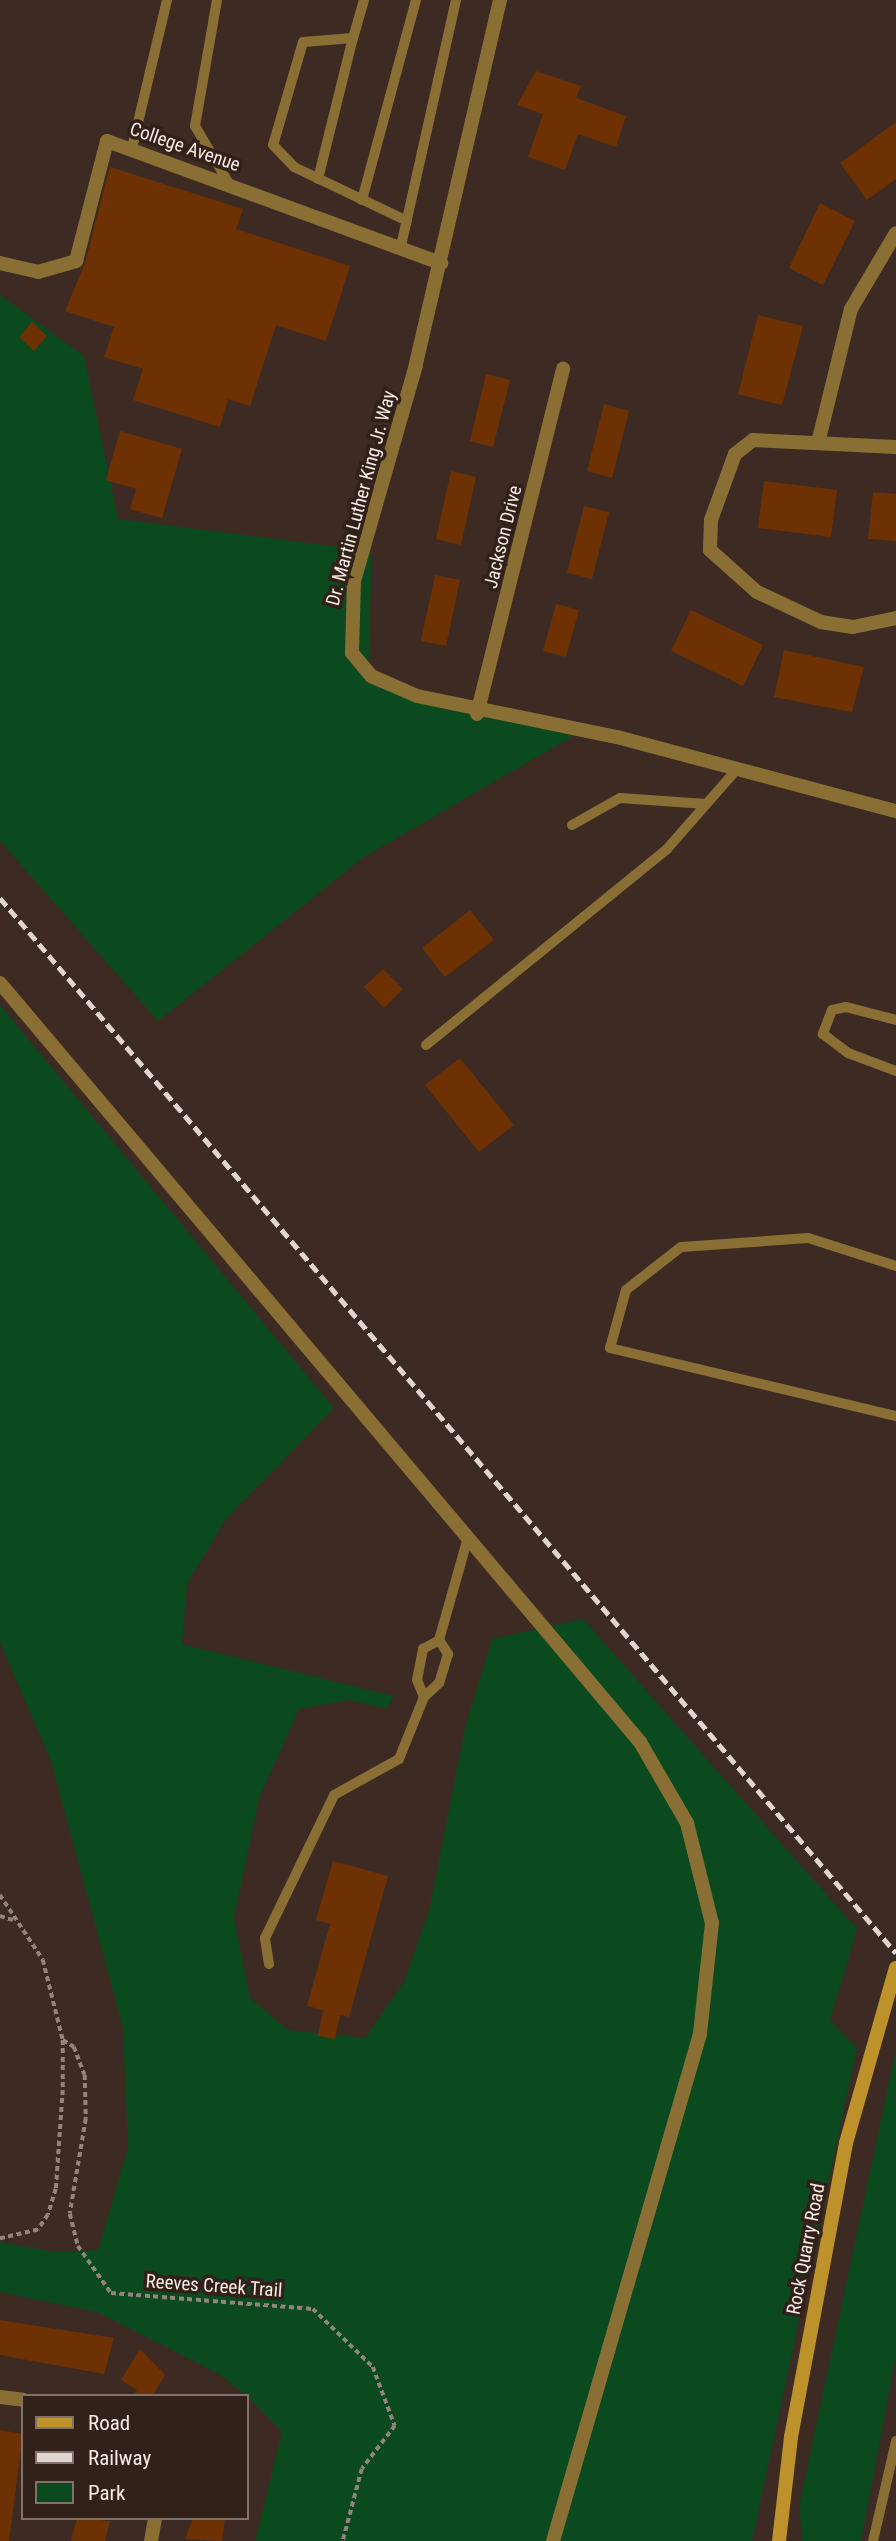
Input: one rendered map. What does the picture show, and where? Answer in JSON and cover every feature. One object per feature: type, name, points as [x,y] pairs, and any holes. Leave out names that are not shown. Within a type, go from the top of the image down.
[{"type":"street","name":"Dr. Martin Luther King Jr. Way","points":[[500,0],[441,263],[348,622],[352,653],[371,676],[477,713],[617,737],[896,811]]},
{"type":"street","name":"College Avenue","points":[[0,263],[38,272],[76,261],[107,141],[228,182],[441,263]]},
{"type":"street","points":[[818,443],[850,309],[896,233]]},
{"type":"street","name":"Jackson Drive","points":[[477,713],[563,369]]},
{"type":"street","points":[[896,447],[818,443],[772,437],[753,440],[735,454],[711,520],[710,550],[757,592],[821,622],[853,627],[896,618]]},
{"type":"street","points":[[0,983],[467,1541],[640,1742],[687,1823],[712,1923],[700,2034],[553,2541]]},
{"type":"street","name":"Rock Quarry Road","points":[[779,2541],[823,2260],[867,2062],[896,1969]]},
{"type":"street","points":[[0,2397],[21,2400]]},
{"type":"street","points":[[151,2541],[155,2520]]},
{"type":"lane","points":[[132,148],[167,0]]},
{"type":"lane","points":[[217,0],[195,126],[228,182]]},
{"type":"lane","points":[[318,179],[364,0]]},
{"type":"lane","points":[[362,200],[416,0]]},
{"type":"lane","points":[[401,246],[456,0]]},
{"type":"lane","points":[[353,38],[303,42],[275,126],[279,153],[318,179],[407,221]]},
{"type":"lane","points":[[426,1045],[667,849],[737,769]]},
{"type":"lane","points":[[572,825],[620,798],[706,804]]},
{"type":"lane","points":[[896,1020],[846,1007],[832,1010],[823,1034],[849,1053],[896,1071]]},
{"type":"lane","points":[[896,1266],[808,1238],[681,1247],[626,1290],[610,1348],[896,1416]]},
{"type":"lane","points":[[424,1697],[416,1680],[422,1650],[439,1640],[467,1541]]},
{"type":"lane","points":[[269,1964],[265,1938],[334,1796],[399,1759],[424,1697],[439,1683],[448,1654],[439,1640]]},
{"type":"lane","points":[[873,2541],[896,2441]]},
{"type":"path","points":[[0,1895],[43,1961],[62,2040],[54,2198],[38,2230],[0,2239]]},
{"type":"path","points":[[0,1916],[17,1921]]},
{"type":"path","name":"Reeves Creek Trail","points":[[62,2040],[74,2048],[85,2075],[86,2119],[71,2214],[78,2246],[111,2293],[313,2309],[373,2367],[395,2426],[362,2469],[343,2541]]},
{"type":"green space","points":[[0,295],[84,356],[118,519],[372,551],[368,681],[575,735],[364,857],[158,1021],[0,841]]},
{"type":"green space","points":[[0,1005],[334,1408],[225,1520],[187,1584],[182,1644],[394,1696],[386,1709],[350,1700],[299,1709],[259,1798],[234,1918],[250,1998],[288,2030],[365,2038],[404,1982],[429,1911],[465,1728],[492,1639],[583,1619],[857,1929],[830,2020],[857,2048],[752,2541],[255,2541],[282,2432],[248,2394],[219,2374],[97,2312],[0,2292],[0,2242],[56,2252],[98,2250],[128,2148],[123,2028],[51,1761],[0,1642]]},
{"type":"green space","points":[[896,2049],[896,2355],[861,2541],[802,2541],[799,2506]]},
{"type":"building","points":[[536,71],[581,86],[576,98],[626,116],[616,147],[578,134],[565,170],[528,157],[543,114],[517,105]]},
{"type":"building","points":[[896,122],[896,179],[867,200],[840,163]]},
{"type":"building","points":[[110,167],[243,209],[236,229],[350,266],[326,341],[276,325],[250,406],[228,399],[220,427],[133,400],[143,369],[104,357],[114,327],[65,311],[85,263]]},
{"type":"building","points":[[820,203],[855,221],[823,285],[789,268]]},
{"type":"building","points":[[758,315],[803,326],[782,405],[738,394]]},
{"type":"building","points":[[32,322],[47,336],[34,351],[19,337]]},
{"type":"building","points":[[486,374],[510,380],[493,447],[470,441]]},
{"type":"building","points":[[604,404],[629,411],[612,478],[587,471]]},
{"type":"building","points":[[120,431],[182,449],[162,518],[130,509],[136,489],[106,480]]},
{"type":"building","points":[[451,471],[476,477],[461,545],[436,539]]},
{"type":"building","points":[[764,481],[837,490],[831,537],[758,528]]},
{"type":"building","points":[[873,492],[896,494],[896,541],[868,539]]},
{"type":"building","points":[[584,506],[609,512],[592,579],[567,573]]},
{"type":"building","points":[[435,575],[460,580],[446,646],[421,641]]},
{"type":"building","points":[[556,604],[579,610],[566,657],[543,651]]},
{"type":"building","points":[[691,610],[763,645],[743,686],[671,651]]},
{"type":"building","points":[[784,650],[864,667],[852,712],[774,697]]},
{"type":"building","points":[[470,910],[494,940],[445,977],[422,948]]},
{"type":"building","points":[[383,969],[403,989],[384,1008],[364,987]]},
{"type":"building","points":[[460,1058],[514,1125],[479,1152],[425,1085]]},
{"type":"building","points":[[333,1861],[388,1876],[349,2017],[340,2015],[335,2039],[318,2036],[323,2010],[307,2006],[330,1924],[316,1920]]},
{"type":"building","points":[[0,2320],[114,2338],[104,2374],[0,2355]]},
{"type":"building","points":[[140,2349],[165,2375],[153,2394],[134,2394],[137,2390],[121,2380]]},
{"type":"building","points":[[0,2430],[21,2434],[21,2449],[9,2541],[0,2541]]},
{"type":"building","points":[[76,2520],[110,2521],[105,2541],[71,2541]]},
{"type":"building","points":[[192,2520],[225,2520],[222,2541],[185,2539]]},
{"type":"railway","points":[[0,898],[896,1953]]}]
